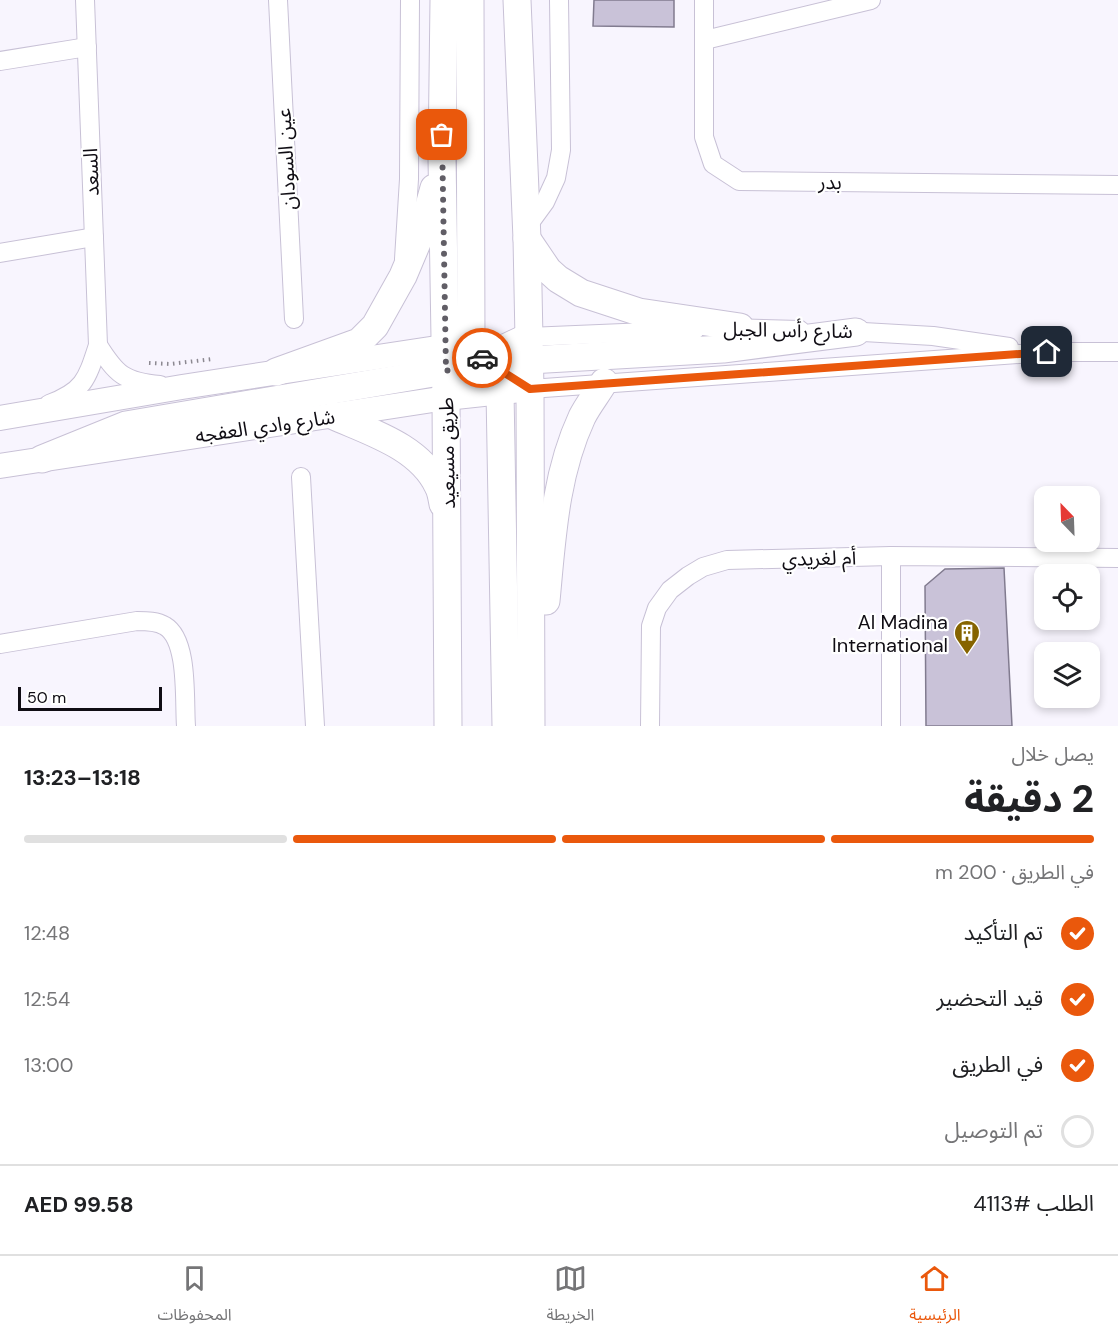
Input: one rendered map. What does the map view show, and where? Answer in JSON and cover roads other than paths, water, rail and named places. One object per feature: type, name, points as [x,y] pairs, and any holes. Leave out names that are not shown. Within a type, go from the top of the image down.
[{"type":"highway","name":"طريق مسيعيد","points":[[444,0],[442,158],[475,365],[446,398],[448,726]]},
{"type":"highway","points":[[470,0],[475,365],[506,726]]},
{"type":"highway","points":[[517,0],[527,234],[531,720]]},
{"type":"highway","points":[[276,372],[358,342],[375,326],[403,276],[422,231],[442,158]]},
{"type":"highway","points":[[527,234],[548,270],[569,287],[581,293],[639,312],[740,327]]},
{"type":"highway","points":[[42,459],[126,425],[475,365],[529,349],[723,349],[856,332]]},
{"type":"highway","points":[[475,365],[530,389]]},
{"type":"highway","points":[[446,398],[475,365]]},
{"type":"highway","points":[[531,720],[539,673],[555,508],[564,468],[583,415],[604,382]]},
{"type":"highway","points":[[334,416],[408,451],[424,466],[439,486],[447,523]]},
{"type":"main road","points":[[10,416],[276,372],[475,365]]},
{"type":"main road","name":"شارع وادي العفجه","points":[[0,466],[446,398]]},
{"type":"street","name":"السعد","points":[[10,416],[64,398],[79,387],[88,376],[98,345],[85,0]]},
{"type":"street","name":"عين السودان","points":[[278,0],[294,319]]},
{"type":"street","points":[[403,276],[409,168],[410,0]]},
{"type":"street","points":[[527,234],[556,178],[561,150],[559,0]]},
{"type":"street","name":"بدر","points":[[705,0],[704,137],[712,164],[739,181],[1118,185]]},
{"type":"street","points":[[705,40],[871,0]]},
{"type":"street","points":[[0,61],[87,47]]},
{"type":"street","points":[[0,253],[94,237]]},
{"type":"street","name":"شارع رأس الجبل","points":[[529,349],[740,327],[933,336],[1047,352]]},
{"type":"street","name":"السعد","points":[[98,345],[109,363],[121,375],[139,383],[182,387]]},
{"type":"street","name":"شارع رأس الجبل","points":[[530,389],[1047,352],[1118,352]]},
{"type":"street","points":[[301,477],[315,726]]},
{"type":"street","points":[[891,556],[891,726]]},
{"type":"street","name":"أم لغريدي","points":[[651,726],[651,626],[657,608],[670,590],[703,567],[727,560],[891,556],[1118,558]]},
{"type":"street","points":[[0,644],[137,621],[151,621],[166,626],[176,637],[182,651],[186,726]]},
{"type":"place","name":"Al Madina International","points":[[967,656]]}]
